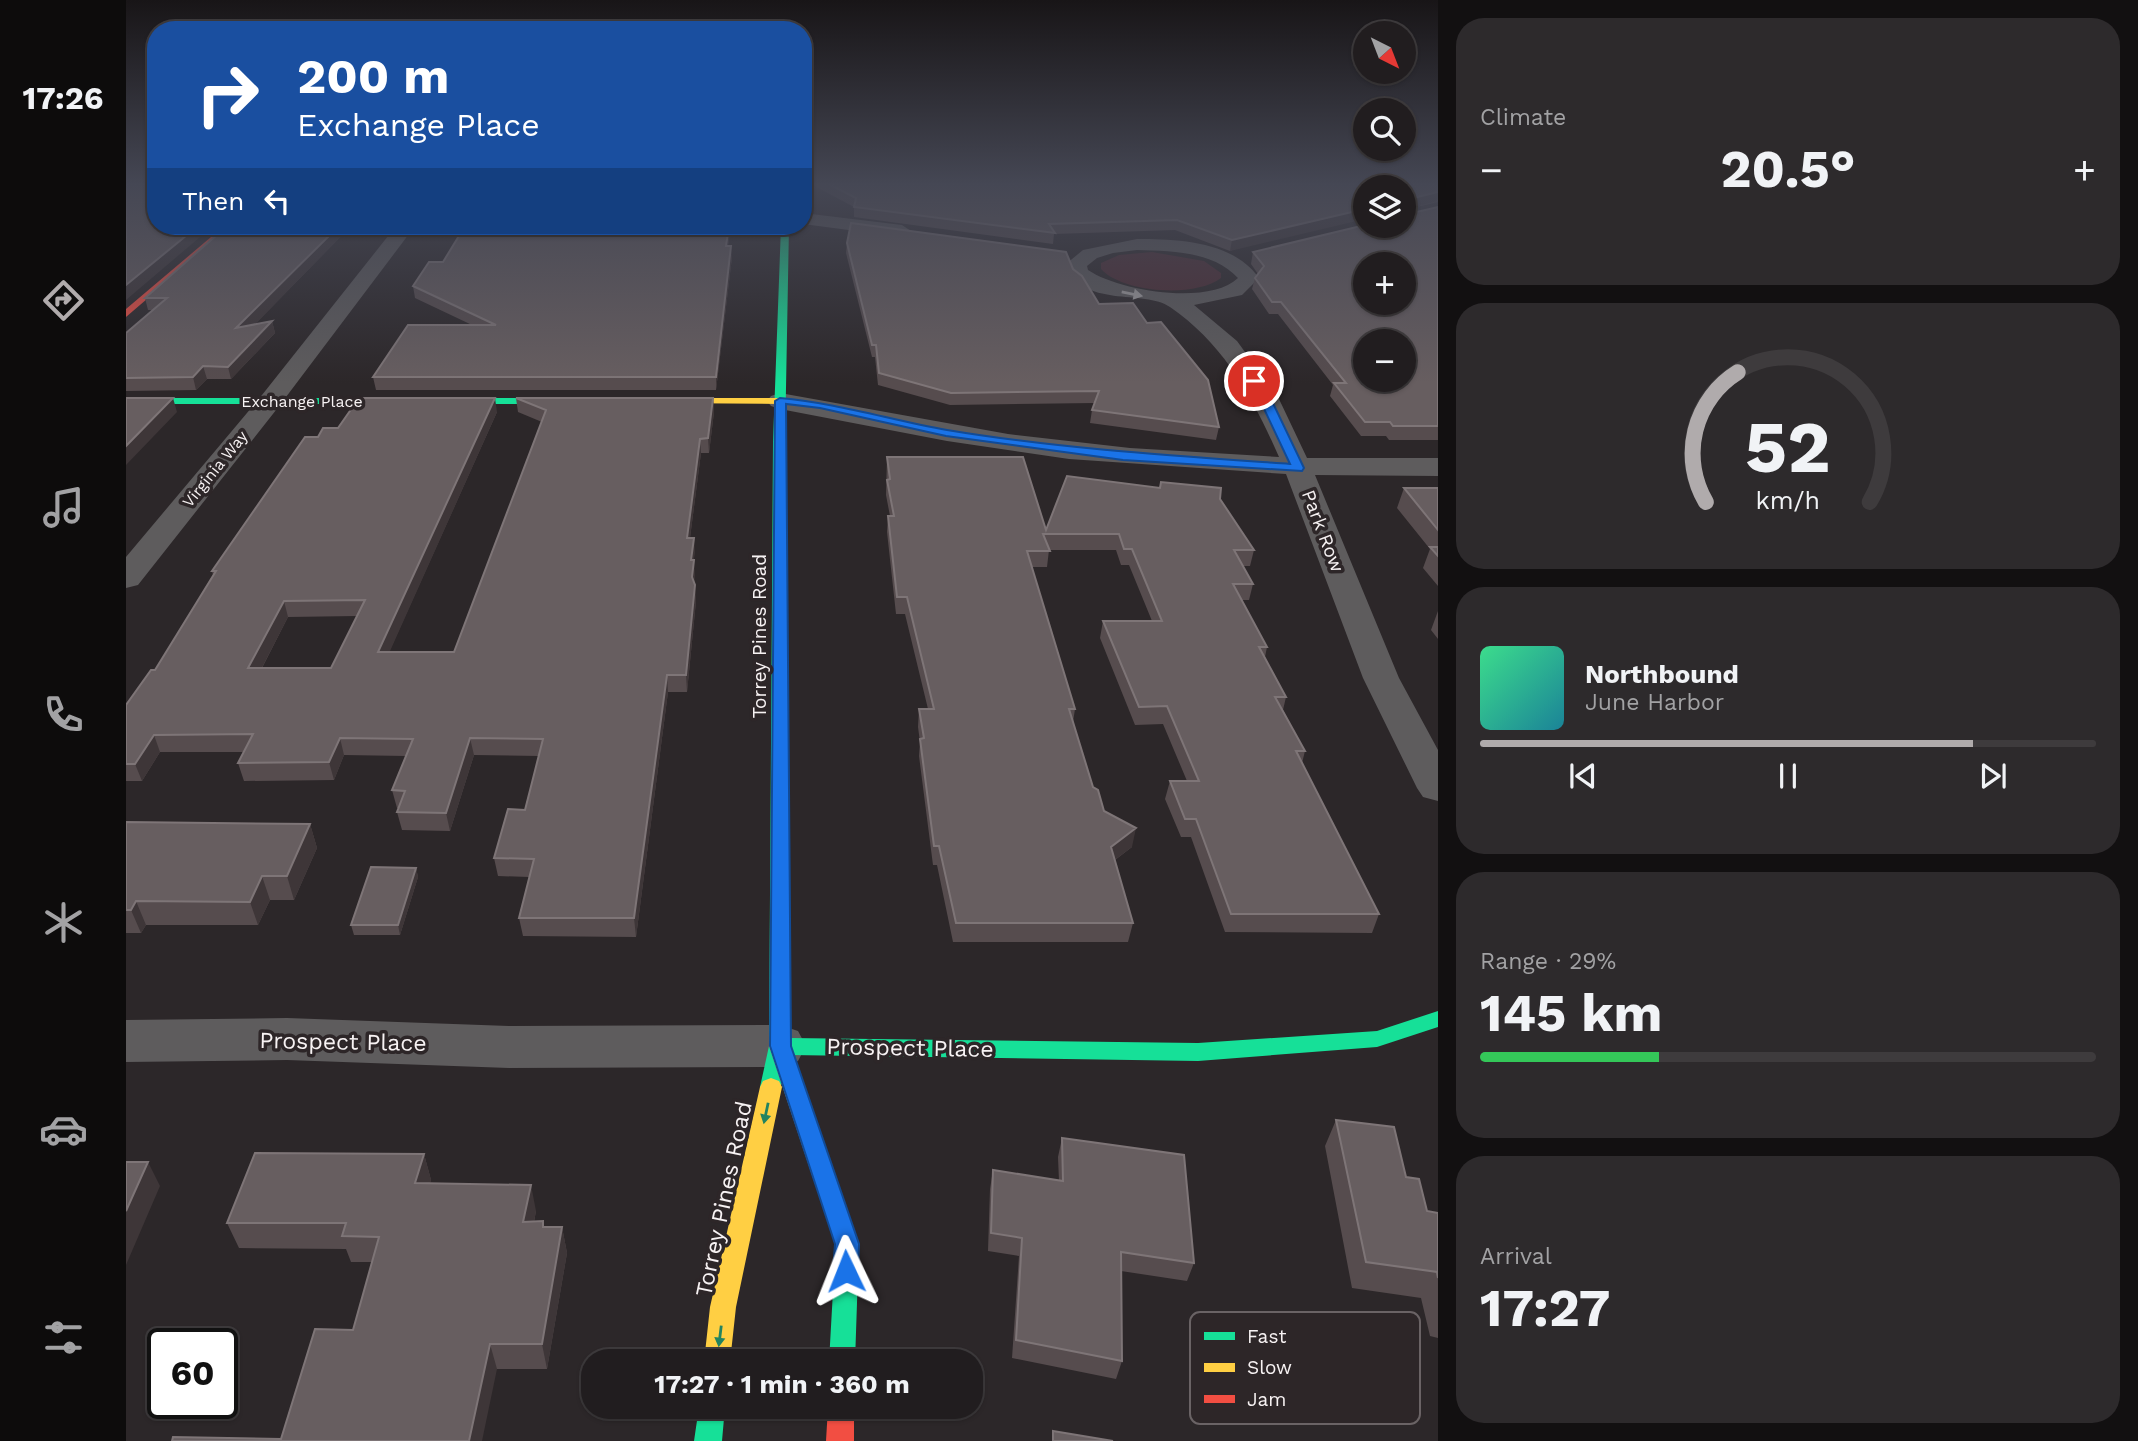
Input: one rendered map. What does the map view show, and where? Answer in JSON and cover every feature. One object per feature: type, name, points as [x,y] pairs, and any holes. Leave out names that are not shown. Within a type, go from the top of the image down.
[{"type":"main road","points":[[126,314],[201,249]]},
{"type":"main road","name":"Torrey Pines Road","points":[[718,1349],[723,1307],[780,1046],[780,401],[784,249]]},
{"type":"main road","name":"Exchange Place","points":[[126,401],[590,401]]},
{"type":"main road","points":[[645,401],[780,401]]},
{"type":"main road","name":"Prospect Place","points":[[780,1046],[1198,1052],[1377,1039],[1438,1019]]},
{"type":"main road","name":"Torrey Pines Road","points":[[780,1046],[847,1244],[843,1349]]},
{"type":"main road","points":[[708,1441],[711,1419]]},
{"type":"main road","points":[[841,1419],[841,1441]]},
{"type":"street","name":"Virginia Way","points":[[126,578],[271,400],[388,249]]},
{"type":"street","points":[[1059,253],[1082,256],[1104,249]]},
{"type":"street","points":[[1082,256],[1076,264],[1079,273],[1092,282],[1143,296],[1203,298],[1243,287],[1249,278],[1244,269],[1230,260],[1192,249]]},
{"type":"street","points":[[1230,260],[1255,254]]},
{"type":"street","name":"Park Row","points":[[1174,299],[1229,346],[1266,399],[1298,468],[1381,678],[1438,788]]},
{"type":"street","points":[[780,401],[820,404],[946,433],[1096,453],[1298,468],[1438,467]]},
{"type":"street","name":"Prospect Place","points":[[126,1041],[287,1039],[509,1047],[780,1046]]},
{"type":"shaded area","points":[[1152,252],[1204,261],[1221,273],[1221,278],[1194,288],[1159,290],[1125,283],[1101,269],[1101,263],[1119,255]]},
{"type":"building","points":[[126,249],[170,249],[126,285]]},
{"type":"building","points":[[201,249],[316,249],[236,328],[272,321],[228,367],[203,366],[193,377],[126,378],[126,333],[167,298],[145,298]]},
{"type":"building","points":[[451,249],[731,249],[716,377],[373,377],[408,325],[496,325],[413,286],[429,262],[443,262]]},
{"type":"building","points":[[849,249],[1046,249],[1066,252],[1073,269],[1082,276],[1099,304],[1133,303],[1147,323],[1161,322],[1208,380],[1219,427],[1092,410],[1099,391],[951,393],[879,373],[876,345],[872,345]]},
{"type":"building","points":[[1264,249],[1438,249],[1438,426],[1393,426],[1390,422],[1365,422],[1334,383],[1346,383],[1281,302],[1272,302],[1255,278],[1264,266],[1253,252]]},
{"type":"building","points":[[126,398],[173,398],[126,446]]},
{"type":"building","points":[[359,398],[495,398],[378,652],[454,652],[546,410],[516,398],[713,398],[708,438],[700,439],[687,538],[694,538],[691,560],[694,560],[692,577],[695,585],[686,675],[667,675],[634,918],[519,918],[534,859],[494,858],[508,809],[525,810],[543,739],[470,738],[446,813],[397,812],[405,791],[392,790],[413,739],[340,738],[329,762],[238,763],[253,734],[154,735],[135,764],[126,764],[126,705],[151,670],[155,670],[216,571],[212,571],[305,437],[318,437],[323,428],[338,428]],"holes":[[[365,600],[331,668],[248,668],[284,601]]]},
{"type":"building","points":[[887,457],[1023,457],[1046,530],[1067,476],[1160,488],[1161,482],[1221,488],[1220,499],[1254,550],[1234,550],[1253,584],[1233,584],[1267,647],[1259,647],[1286,697],[1275,697],[1305,751],[1296,751],[1379,914],[1231,914],[1196,819],[1185,819],[1170,781],[1199,781],[1167,706],[1139,707],[1103,621],[1162,621],[1132,549],[1124,549],[1119,534],[1043,534],[1050,551],[1027,551],[1075,709],[1069,709],[1093,787],[1098,790],[1104,811],[1136,828],[1111,847],[1133,923],[956,923],[939,846],[934,846],[920,739],[924,738],[919,709],[934,709],[907,597],[897,597],[888,516],[894,516],[887,480],[890,479]]},
{"type":"building","points":[[1404,488],[1438,488],[1438,530]]},
{"type":"building","points":[[1430,547],[1438,547],[1438,556]]},
{"type":"building","points":[[126,822],[310,824],[287,876],[262,876],[250,902],[136,901],[131,910],[126,910]]},
{"type":"building","points":[[371,867],[416,868],[398,925],[351,925]]},
{"type":"building","points":[[1336,1120],[1394,1127],[1406,1177],[1419,1179],[1427,1211],[1438,1213],[1438,1278],[1437,1272],[1366,1262]]},
{"type":"building","points":[[1062,1138],[1184,1155],[1194,1263],[1121,1252],[1122,1361],[1016,1340],[1022,1238],[991,1233],[993,1170],[1063,1181]]},
{"type":"building","points":[[255,1153],[424,1154],[415,1183],[531,1185],[523,1222],[543,1221],[543,1227],[562,1227],[542,1344],[490,1344],[469,1441],[172,1441],[173,1437],[281,1439],[315,1329],[353,1330],[379,1237],[342,1236],[346,1223],[227,1223]]},
{"type":"building","points":[[126,1162],[148,1162],[126,1211]]},
{"type":"building","points":[[1053,1431],[1113,1441],[1053,1441]]},
{"type":"traffic: fast","points":[[771,1087],[780,1046],[779,442],[784,249]]},
{"type":"traffic: fast","points":[[126,401],[568,401]]},
{"type":"traffic: fast","points":[[780,1046],[1198,1052],[1377,1039],[1438,1019]]},
{"type":"traffic: fast","points":[[843,1349],[846,1273]]},
{"type":"traffic: fast","points":[[708,1441],[711,1419]]},
{"type":"traffic: slow","points":[[660,401],[780,401]]},
{"type":"traffic: slow","points":[[780,1046],[847,1244],[846,1273]]},
{"type":"traffic: slow","points":[[718,1349],[723,1307],[771,1087]]},
{"type":"traffic: jam","points":[[126,314],[201,249]]},
{"type":"traffic: jam","points":[[840,1441],[841,1419]]},
{"type":"route","points":[[846,1271],[847,1244],[780,1046],[780,401],[820,404],[946,433],[1123,456],[1298,468],[1266,399],[1254,381]]}]
